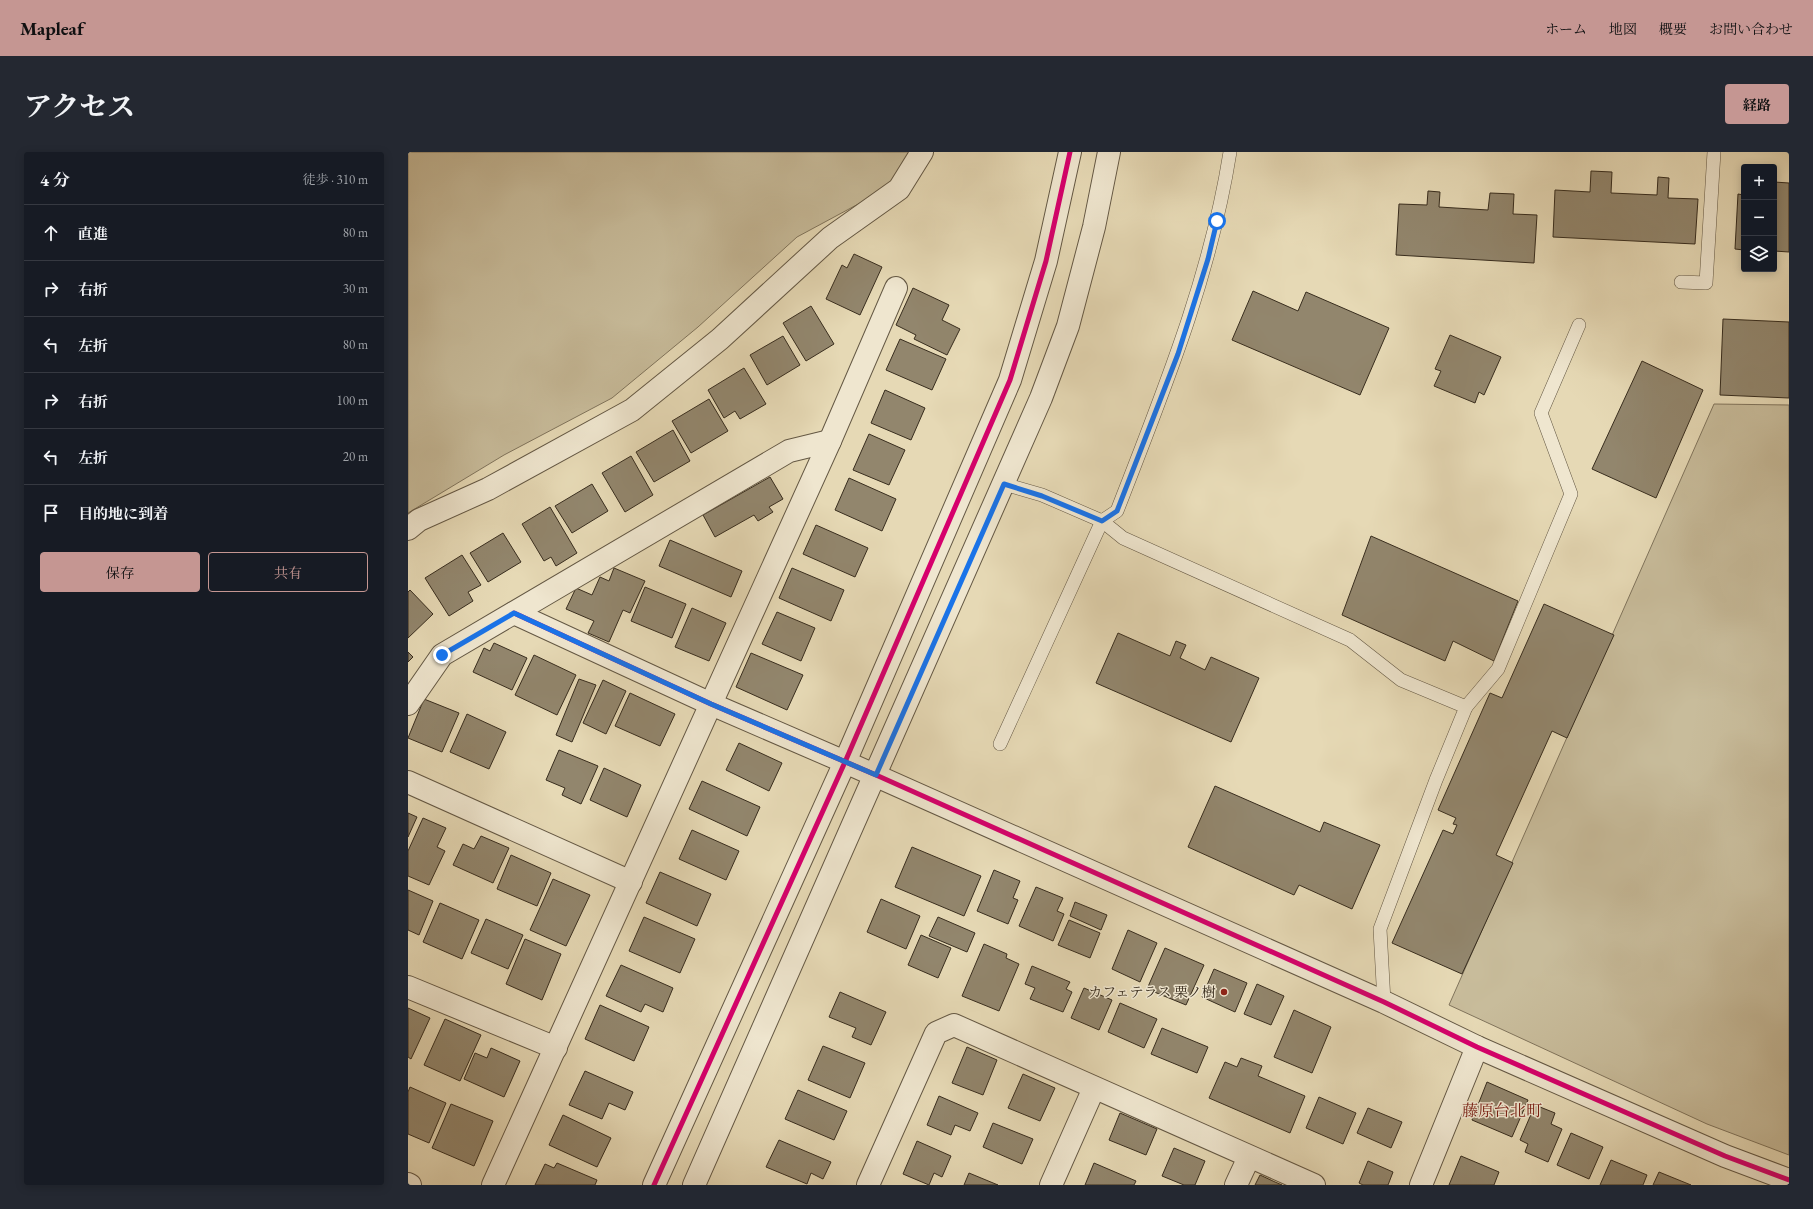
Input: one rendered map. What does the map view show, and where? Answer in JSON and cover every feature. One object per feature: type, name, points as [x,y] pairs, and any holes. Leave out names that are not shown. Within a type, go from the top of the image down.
[{"type":"street","points":[[408,529],[419,520],[488,489],[632,410],[720,339],[830,238],[899,189],[922,152]]},
{"type":"street","points":[[654,1185],[845,762],[1010,380],[1046,261],[1070,152]]},
{"type":"street","points":[[694,1185],[1041,398],[1068,326],[1094,227],[1109,152]]},
{"type":"street","points":[[493,1185],[830,441],[896,288]]},
{"type":"street","points":[[408,704],[442,655],[789,451],[830,441]]},
{"type":"street","points":[[514,613],[711,704],[876,775],[1384,1002],[1478,1047],[1725,1156],[1789,1180]]},
{"type":"street","points":[[408,782],[631,882]]},
{"type":"street","points":[[408,987],[556,1048]]},
{"type":"street","points":[[868,1185],[936,1033],[954,1025],[1314,1185]]},
{"type":"street","points":[[1421,1185],[1478,1047]]},
{"type":"street","points":[[1051,1185],[1094,1088]]},
{"type":"street","points":[[1236,1185],[1249,1157]]},
{"type":"lane","points":[[1000,744],[1102,521],[1117,511],[1178,354],[1208,259],[1223,198],[1230,152]]},
{"type":"lane","points":[[1681,282],[1706,283],[1714,152]]},
{"type":"lane","points":[[1384,1002],[1380,929],[1436,780],[1466,707],[1498,669],[1571,494],[1541,413],[1579,325]]},
{"type":"lane","points":[[1004,484],[1042,496],[1102,521],[1123,538],[1350,640],[1401,680],[1466,707]]},
{"type":"shaded area","points":[[408,152],[909,152],[888,188],[797,237],[698,327],[612,398],[504,455],[408,513]]},
{"type":"shaded area","points":[[1714,404],[1789,405],[1789,1155],[1707,1124],[1449,1005]]},
{"type":"building","points":[[1591,171],[1612,172],[1611,193],[1657,195],[1658,177],[1669,178],[1668,198],[1698,199],[1695,244],[1553,237],[1555,190],[1590,192]]},
{"type":"building","points":[[1777,182],[1789,183],[1789,252],[1777,251]]},
{"type":"building","points":[[1428,191],[1440,192],[1439,207],[1488,210],[1490,193],[1514,194],[1513,214],[1537,215],[1534,263],[1396,255],[1399,204],[1427,205]]},
{"type":"building","points":[[1738,194],[1741,194],[1741,250],[1735,249]]},
{"type":"building","points":[[854,254],[882,267],[860,315],[826,299],[842,265],[847,268]]},
{"type":"building","points":[[913,288],[949,305],[942,320],[960,329],[947,355],[914,339],[916,335],[896,325]]},
{"type":"building","points":[[1253,291],[1298,311],[1306,292],[1389,328],[1360,395],[1232,340]]},
{"type":"building","points":[[811,306],[834,344],[806,361],[783,323]]},
{"type":"building","points":[[1723,319],[1789,322],[1789,398],[1720,395]]},
{"type":"building","points":[[1450,335],[1501,357],[1484,395],[1479,392],[1475,403],[1434,386],[1441,371],[1435,369]]},
{"type":"building","points":[[783,336],[800,365],[767,385],[750,355]]},
{"type":"building","points":[[900,339],[946,359],[932,390],[886,370]]},
{"type":"building","points":[[1642,361],[1703,390],[1656,498],[1592,469]]},
{"type":"building","points":[[744,368],[766,404],[740,419],[735,411],[724,418],[708,390]]},
{"type":"building","points":[[885,390],[925,408],[911,440],[871,423]]},
{"type":"building","points":[[709,399],[728,431],[691,453],[672,421]]},
{"type":"building","points":[[673,430],[690,461],[654,482],[636,452]]},
{"type":"building","points":[[869,434],[905,450],[889,485],[853,470]]},
{"type":"building","points":[[631,456],[653,495],[625,512],[602,473]]},
{"type":"building","points":[[770,477],[783,499],[769,507],[773,512],[758,521],[754,515],[715,537],[703,515]]},
{"type":"building","points":[[849,478],[896,499],[882,531],[835,510]]},
{"type":"building","points":[[592,484],[608,511],[572,533],[555,506]]},
{"type":"building","points":[[550,507],[577,553],[556,566],[551,557],[544,561],[522,524]]},
{"type":"building","points":[[816,525],[868,548],[855,577],[803,554]]},
{"type":"building","points":[[503,533],[521,562],[488,582],[470,553]]},
{"type":"building","points":[[1371,536],[1518,601],[1494,661],[1453,641],[1445,661],[1342,615]]},
{"type":"building","points":[[670,540],[742,571],[731,597],[659,566]]},
{"type":"building","points":[[462,555],[481,585],[468,592],[473,601],[449,616],[425,578]]},
{"type":"building","points":[[614,568],[645,581],[630,613],[623,610],[609,642],[588,633],[594,621],[566,609],[576,588],[592,595],[600,577],[609,581]]},
{"type":"building","points":[[792,568],[844,590],[831,621],[779,598]]},
{"type":"building","points":[[645,587],[686,604],[672,638],[631,621]]},
{"type":"building","points":[[410,590],[433,614],[408,638],[408,592]]},
{"type":"building","points":[[1544,604],[1614,635],[1567,738],[1552,731],[1496,855],[1513,863],[1462,974],[1392,943],[1443,830],[1453,834],[1457,825],[1453,824],[1456,818],[1438,810],[1490,693],[1502,698]]},
{"type":"building","points":[[692,608],[726,623],[709,661],[675,647]]},
{"type":"building","points":[[777,612],[815,628],[801,661],[762,644]]},
{"type":"building","points":[[1118,633],[1170,656],[1176,641],[1186,645],[1180,658],[1205,670],[1211,657],[1259,678],[1231,742],[1096,683]]},
{"type":"building","points":[[494,643],[527,658],[512,690],[473,672],[484,648],[490,651]]},
{"type":"building","points":[[408,652],[413,657],[408,662]]},
{"type":"building","points":[[751,653],[803,675],[787,710],[736,687]]},
{"type":"building","points":[[534,655],[576,675],[557,715],[515,695]]},
{"type":"building","points":[[579,679],[596,685],[572,742],[556,735]]},
{"type":"building","points":[[603,680],[626,691],[606,734],[583,723]]},
{"type":"building","points":[[630,693],[675,714],[660,746],[615,726]]},
{"type":"building","points":[[424,699],[459,713],[442,752],[408,738]]},
{"type":"building","points":[[467,714],[506,732],[489,769],[450,752]]},
{"type":"building","points":[[739,743],[782,763],[769,791],[726,770]]},
{"type":"building","points":[[559,750],[598,766],[581,804],[562,795],[565,788],[546,780]]},
{"type":"building","points":[[604,768],[641,785],[627,817],[590,800]]},
{"type":"building","points":[[702,781],[760,807],[747,836],[689,809]]},
{"type":"building","points":[[1215,786],[1320,832],[1324,822],[1380,845],[1352,909],[1299,885],[1294,895],[1188,847]]},
{"type":"building","points":[[408,813],[417,817],[408,837]]},
{"type":"building","points":[[423,818],[446,828],[437,847],[445,851],[429,885],[408,876],[408,851]]},
{"type":"building","points":[[692,830],[739,851],[726,880],[679,859]]},
{"type":"building","points":[[481,836],[509,848],[493,883],[453,865],[463,844],[474,849]]},
{"type":"building","points":[[912,847],[981,876],[964,916],[895,887]]},
{"type":"building","points":[[511,855],[551,873],[537,906],[497,889]]},
{"type":"building","points":[[994,870],[1020,881],[1013,898],[1018,900],[1008,924],[977,911]]},
{"type":"building","points":[[660,872],[711,894],[697,926],[646,903]]},
{"type":"building","points":[[553,879],[590,895],[566,946],[530,930]]},
{"type":"building","points":[[1036,887],[1063,898],[1057,911],[1064,914],[1053,941],[1019,926]]},
{"type":"building","points":[[408,890],[433,901],[419,935],[408,930]]},
{"type":"building","points":[[881,899],[920,916],[906,949],[867,932]]},
{"type":"building","points":[[1075,902],[1107,915],[1101,930],[1070,916]]},
{"type":"building","points":[[440,903],[479,920],[462,959],[423,942]]},
{"type":"building","points":[[644,917],[695,939],[680,973],[629,951]]},
{"type":"building","points":[[938,917],[975,933],[967,952],[929,936]]},
{"type":"building","points":[[486,919],[523,935],[508,969],[471,953]]},
{"type":"building","points":[[1069,920],[1100,933],[1090,958],[1058,945]]},
{"type":"building","points":[[1128,930],[1157,943],[1140,982],[1112,969]]},
{"type":"building","points":[[921,935],[951,948],[938,978],[908,965]]},
{"type":"building","points":[[525,939],[561,954],[542,1000],[506,984]]},
{"type":"building","points":[[984,944],[1007,954],[1006,958],[1019,964],[999,1011],[962,996]]},
{"type":"building","points":[[1165,948],[1204,965],[1186,1005],[1147,989]]},
{"type":"building","points":[[621,965],[673,988],[663,1012],[645,1004],[641,1012],[606,996]]},
{"type":"building","points":[[1032,966],[1070,982],[1066,989],[1072,992],[1063,1012],[1030,999],[1035,988],[1025,984]]},
{"type":"building","points":[[1214,969],[1247,983],[1235,1012],[1202,997]]},
{"type":"building","points":[[1257,984],[1284,996],[1271,1025],[1244,1014]]},
{"type":"building","points":[[1084,988],[1112,1000],[1099,1030],[1071,1018]]},
{"type":"building","points":[[840,992],[886,1012],[871,1045],[852,1037],[856,1028],[829,1017]]},
{"type":"building","points":[[1120,1003],[1157,1019],[1144,1048],[1108,1032]]},
{"type":"building","points":[[600,1005],[649,1027],[634,1061],[585,1039]]},
{"type":"building","points":[[408,1008],[430,1018],[411,1059],[408,1057]]},
{"type":"building","points":[[1294,1010],[1331,1027],[1312,1073],[1274,1057]]},
{"type":"building","points":[[445,1019],[481,1035],[460,1081],[424,1065]]},
{"type":"building","points":[[1162,1028],[1208,1047],[1197,1073],[1151,1054]]},
{"type":"building","points":[[823,1046],[865,1063],[850,1098],[808,1080]]},
{"type":"building","points":[[967,1047],[997,1060],[983,1095],[952,1083]]},
{"type":"building","points":[[491,1048],[520,1061],[504,1097],[464,1079],[475,1053],[487,1058]]},
{"type":"building","points":[[1241,1058],[1262,1066],[1258,1076],[1305,1096],[1290,1133],[1209,1098],[1225,1062],[1237,1067]]},
{"type":"building","points":[[585,1071],[633,1092],[625,1110],[609,1103],[602,1119],[569,1105]]},
{"type":"building","points":[[1023,1074],[1055,1088],[1040,1121],[1008,1108]]},
{"type":"building","points":[[1487,1082],[1528,1100],[1512,1137],[1472,1120]]},
{"type":"building","points":[[410,1087],[446,1103],[429,1143],[408,1134],[408,1092]]},
{"type":"building","points":[[798,1090],[847,1111],[834,1140],[785,1119]]},
{"type":"building","points":[[939,1096],[978,1113],[970,1131],[955,1125],[951,1135],[927,1125]]},
{"type":"building","points":[[1319,1097],[1356,1113],[1343,1144],[1306,1128]]},
{"type":"building","points":[[451,1104],[493,1121],[474,1166],[432,1148]]},
{"type":"building","points":[[1535,1105],[1555,1113],[1551,1124],[1562,1129],[1548,1162],[1525,1152],[1528,1144],[1520,1140]]},
{"type":"building","points":[[1368,1108],[1402,1122],[1391,1148],[1357,1133]]},
{"type":"building","points":[[1120,1113],[1157,1129],[1146,1155],[1109,1140]]},
{"type":"building","points":[[563,1115],[611,1138],[597,1167],[549,1145]]},
{"type":"building","points":[[993,1123],[1033,1139],[1022,1164],[983,1147]]},
{"type":"building","points":[[1571,1133],[1603,1147],[1589,1179],[1557,1165]]},
{"type":"building","points":[[779,1140],[831,1162],[823,1179],[811,1173],[807,1184],[766,1167]]},
{"type":"building","points":[[917,1141],[951,1156],[942,1177],[934,1173],[929,1185],[903,1174]]},
{"type":"building","points":[[1174,1148],[1205,1161],[1195,1185],[1184,1185],[1162,1176]]},
{"type":"building","points":[[1461,1156],[1499,1172],[1494,1185],[1449,1185]]},
{"type":"building","points":[[1611,1160],[1647,1175],[1643,1185],[1600,1185]]},
{"type":"building","points":[[1368,1161],[1393,1172],[1388,1185],[1363,1185],[1359,1183]]},
{"type":"building","points":[[557,1163],[597,1180],[595,1185],[535,1185],[545,1164],[554,1168]]},
{"type":"building","points":[[1094,1163],[1136,1181],[1134,1185],[1085,1185]]},
{"type":"building","points":[[1659,1172],[1691,1185],[1653,1185]]},
{"type":"building","points":[[969,1173],[998,1185],[964,1185]]},
{"type":"building","points":[[1260,1175],[1275,1182],[1282,1185],[1255,1185]]},
{"type":"cycle path","points":[[654,1185],[845,762],[1010,380],[1046,261],[1070,152]]},
{"type":"cycle path","points":[[514,613],[711,704],[876,775],[1384,1002],[1477,1047],[1725,1156],[1789,1180]]},
{"type":"place","name":"カフェテラス 栗ノ樹","points":[[1224,992]]},
{"type":"district","name":"藤原台北町","points":[[1502,1110]]},
{"type":"route","points":[[442,655],[514,613],[711,704],[876,775],[1004,484],[1042,496],[1102,521],[1117,511],[1178,354],[1208,259],[1217,221]]}]
